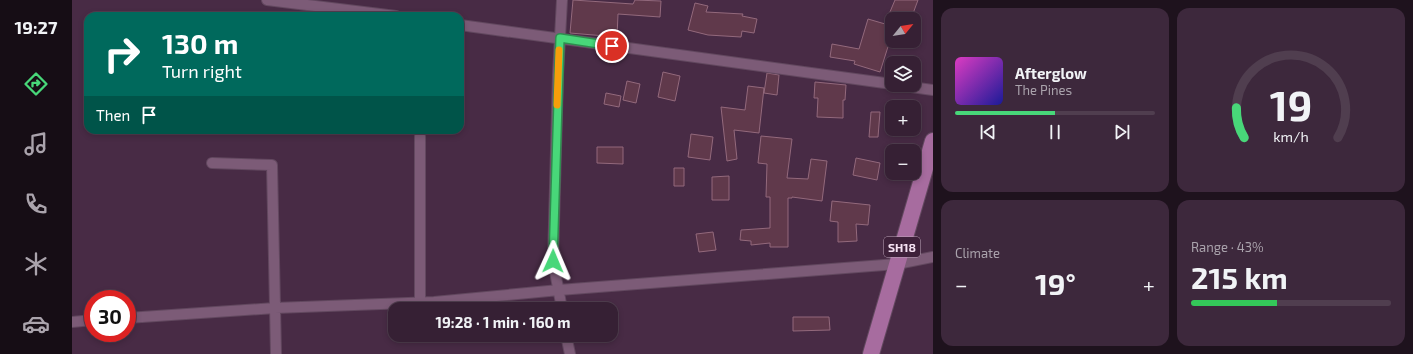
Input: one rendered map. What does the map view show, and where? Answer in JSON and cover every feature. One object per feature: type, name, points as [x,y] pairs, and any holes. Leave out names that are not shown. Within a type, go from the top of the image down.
[{"type":"main road","name":"SH18","points":[[872,354],[933,141]]},
{"type":"street","points":[[267,0],[362,12]]},
{"type":"street","points":[[561,302],[553,261],[562,0]]},
{"type":"street","points":[[464,26],[885,83]]},
{"type":"street","points":[[921,88],[933,90]]},
{"type":"street","points":[[420,136],[420,302],[897,264],[933,257]]},
{"type":"street","points":[[212,164],[272,165],[276,354]]},
{"type":"street","points":[[136,317],[274,308],[388,303]]},
{"type":"street","points":[[72,322],[84,321]]},
{"type":"street","points":[[567,342],[570,354]]},
{"type":"building","points":[[573,0],[633,4],[635,0],[661,1],[660,17],[618,14],[617,37],[570,33]]},
{"type":"building","points":[[895,0],[918,0],[914,12],[890,12]]},
{"type":"building","points":[[695,3],[708,6],[706,12],[743,14],[742,16],[757,19],[754,33],[742,31],[741,37],[708,35],[688,30]]},
{"type":"building","points":[[868,19],[885,24],[885,48],[888,48],[880,72],[854,64],[855,61],[830,57],[832,44],[859,49]]},
{"type":"building","points":[[663,72],[680,76],[675,101],[658,97]]},
{"type":"building","points":[[767,73],[779,75],[777,95],[764,93]]},
{"type":"building","points":[[627,81],[640,84],[636,103],[623,100]]},
{"type":"building","points":[[815,82],[846,85],[845,100],[843,100],[843,118],[817,117],[818,98],[814,98]]},
{"type":"building","points":[[748,86],[764,88],[759,133],[734,130],[737,159],[727,161],[721,107],[745,110]]},
{"type":"building","points":[[606,93],[621,96],[619,107],[604,104]]},
{"type":"building","points":[[871,112],[880,112],[878,137],[869,137]]},
{"type":"building","points":[[691,134],[713,137],[710,160],[688,157]]},
{"type":"building","points":[[761,136],[792,139],[787,178],[808,179],[811,159],[827,161],[822,201],[792,197],[788,198],[788,247],[770,247],[770,243],[751,245],[751,241],[740,240],[741,230],[770,228],[770,197],[766,197],[767,164],[758,163]]},
{"type":"building","points":[[597,147],[623,147],[623,164],[597,163]]},
{"type":"building","points":[[856,158],[880,163],[877,180],[853,175]]},
{"type":"building","points":[[674,168],[684,168],[684,186],[674,186]]},
{"type":"building","points":[[729,176],[729,200],[712,200],[712,177]]},
{"type":"building","points":[[832,201],[870,205],[868,225],[856,224],[857,241],[838,242],[838,222],[830,221]]},
{"type":"building","points":[[713,232],[716,250],[699,252],[696,234]]},
{"type":"building","points":[[793,317],[829,317],[830,330],[793,331]]},
{"type":"slow traffic","points":[[557,105],[559,50]]},
{"type":"route","points":[[553,261],[560,38],[612,46]]}]
